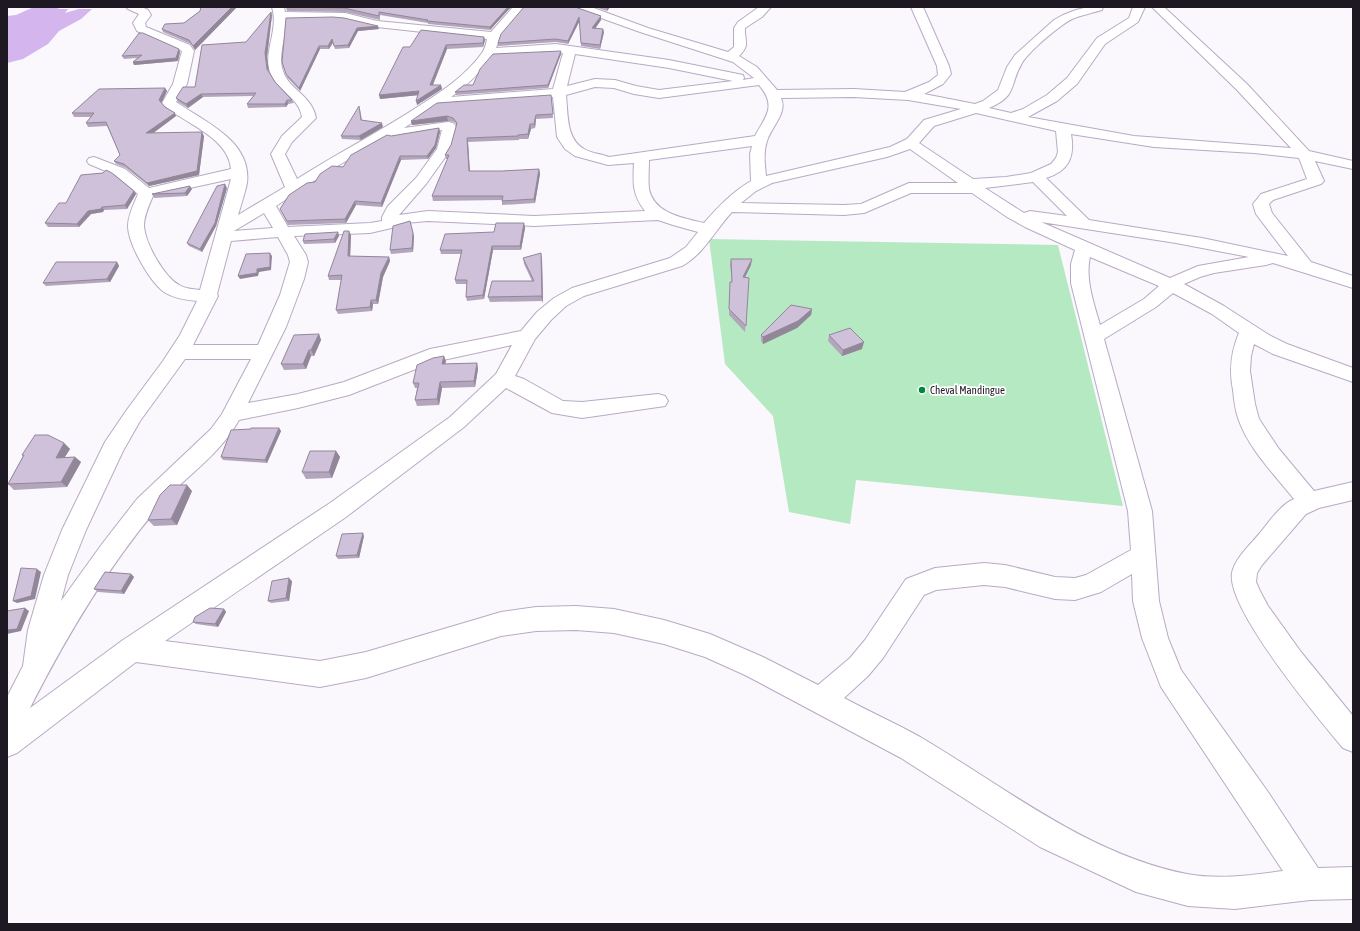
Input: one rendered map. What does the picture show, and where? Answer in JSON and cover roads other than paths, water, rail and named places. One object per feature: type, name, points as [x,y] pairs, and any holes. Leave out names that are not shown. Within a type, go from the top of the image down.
[{"type":"street","points":[[36,669],[41,630],[56,575],[74,530],[113,448],[133,416],[179,352],[189,336],[209,296],[239,182],[240,172],[238,161],[234,152],[213,131],[169,103],[180,84],[188,51],[141,29],[139,23],[145,15],[144,12],[132,7]]},
{"type":"street","points":[[226,233],[293,188],[436,102],[455,88],[489,52],[494,36],[520,7]]},
{"type":"street","points":[[580,7],[644,30],[730,57],[745,64],[765,86],[776,101],[775,113],[760,140],[757,154],[759,183]]},
{"type":"street","points":[[730,57],[740,51],[742,47],[739,29],[742,24],[756,16],[765,7]]},
{"type":"street","points":[[906,96],[935,83],[942,79],[944,75],[943,66],[917,7]]},
{"type":"street","points":[[1014,117],[1028,112],[1052,98],[1072,81],[1101,41],[1134,20],[1139,7]]},
{"type":"street","points":[[1158,7],[1242,87],[1305,155],[1316,181],[1267,196],[1261,204],[1264,214],[1305,266]]},
{"type":"street","points":[[7,743],[132,649],[338,510],[457,422],[503,378],[527,336],[544,316],[560,302],[578,292],[681,259],[695,250],[708,229],[727,207],[759,183],[786,175],[883,153],[910,143],[930,123],[996,100],[1004,92],[1011,78],[1015,63],[1023,53],[1063,19],[1098,8]]},
{"type":"street","points":[[293,188],[278,154],[284,141],[309,118],[309,111],[306,105],[281,80],[276,71],[279,12],[345,16],[377,24],[494,36]]},
{"type":"street","points":[[489,52],[543,48],[570,50],[669,64],[765,86],[946,100],[1014,117],[1130,140],[1242,148],[1305,155],[1328,158],[1353,165]]},
{"type":"street","points":[[570,50],[559,93],[564,137],[570,146],[580,153],[608,161],[760,140]]},
{"type":"street","points":[[436,102],[559,93],[584,85],[602,83],[615,84],[634,90],[659,94],[765,86]]},
{"type":"street","points":[[378,136],[444,126],[448,126],[450,128],[444,149],[421,181],[394,209],[390,217],[390,224]]},
{"type":"street","points":[[727,207],[844,210],[864,208],[909,188],[973,186],[1036,177],[1056,169],[1064,160],[1066,150],[1063,127]]},
{"type":"street","points":[[910,143],[1013,214],[1031,224],[1171,285],[1218,310],[1249,331],[1280,349],[1353,375]]},
{"type":"street","points":[[642,157],[642,191],[645,199],[659,215],[670,220],[708,229]]},
{"type":"street","points":[[94,161],[120,172],[132,180],[146,193]]},
{"type":"street","points":[[146,193],[240,172]]},
{"type":"street","points":[[1036,177],[1125,265]]},
{"type":"street","points":[[146,193],[136,224],[138,237],[161,279],[170,288],[182,293],[209,296]]},
{"type":"street","points":[[7,727],[14,695],[36,669],[70,609],[128,528],[156,495],[219,434],[232,414],[275,334],[299,262],[297,255],[267,205]]},
{"type":"street","points":[[1013,214],[1082,223],[1218,245],[1277,258],[1353,282]]},
{"type":"street","points":[[226,233],[370,228],[390,224],[402,219],[428,216],[534,221],[659,215]]},
{"type":"street","points":[[1084,248],[1080,264],[1080,283],[1140,511],[1146,601],[1155,638],[1171,678],[1257,803],[1310,884]]},
{"type":"street","points":[[1094,336],[1148,304],[1171,285],[1184,277],[1206,269],[1277,258]]},
{"type":"street","points":[[1249,331],[1243,346],[1239,370],[1251,425],[1309,501]]},
{"type":"street","points":[[232,414],[298,401],[349,388],[430,356],[527,336]]},
{"type":"street","points":[[179,352],[265,352]]},
{"type":"street","points":[[503,378],[517,384],[559,408],[582,410],[658,401]]},
{"type":"street","points":[[1353,491],[1309,501],[1296,508],[1245,570],[1244,583],[1251,602],[1266,625],[1318,695],[1353,738]]},
{"type":"street","points":[[821,701],[859,667],[874,649],[915,587],[935,579],[984,574],[1006,576],[1055,588],[1075,589],[1092,584],[1142,556]]},
{"type":"street","points":[[132,649],[320,674],[366,665],[501,624],[536,619],[576,618],[621,622],[664,632],[710,646],[911,748],[1051,836],[1136,876],[1188,890],[1235,893],[1310,884],[1353,883]]},
{"type":"place","name":"Cheval Mandingue","points":[[922,390]]}]
